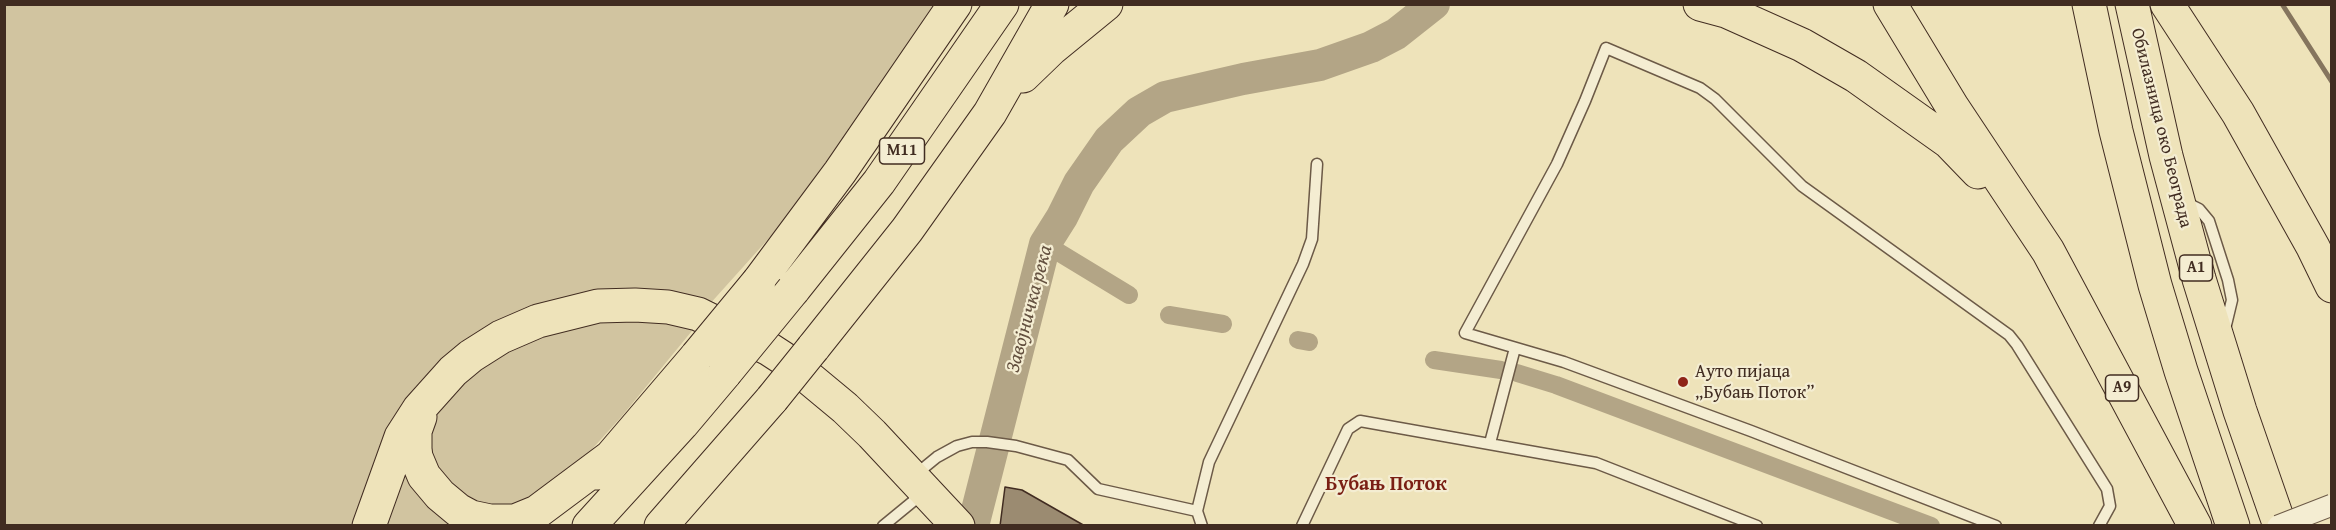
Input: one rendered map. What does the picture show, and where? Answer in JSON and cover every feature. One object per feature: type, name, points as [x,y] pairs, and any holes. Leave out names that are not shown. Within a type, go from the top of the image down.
[{"type":"highway","name":"M11","points":[[550,525],[612,456],[759,281],[840,172],[955,4]]},
{"type":"highway","name":"M11","points":[[589,525],[682,424],[879,182],[1002,4]]},
{"type":"highway","points":[[661,525],[772,399],[907,230],[990,113],[1053,4]]},
{"type":"highway","points":[[990,113],[1051,49],[1106,4]]},
{"type":"highway","points":[[1700,4],[1726,11],[1802,45],[1856,76],[1963,154],[2048,251]]},
{"type":"highway","name":"A1","points":[[2089,4],[2116,131],[2152,274],[2181,371],[2233,525]]},
{"type":"highway","name":"Обилазница око Београда","points":[[2132,4],[2176,197],[2220,350],[2279,525]]},
{"type":"highway","points":[[2167,4],[2238,113],[2313,247],[2331,286]]},
{"type":"highway","name":"A9","points":[[1894,11],[1953,108],[2048,251],[2195,525]]},
{"type":"highway","points":[[369,525],[401,437],[408,424],[432,394],[471,356],[501,337],[538,321],[598,306],[635,305],[684,310],[698,314],[792,364],[845,408],[957,525]]},
{"type":"highway","points":[[432,394],[415,430],[416,457],[431,486],[448,503],[471,517],[490,521],[515,521],[526,517],[549,506],[612,456]]},
{"type":"street","points":[[2279,525],[2331,505]]},
{"type":"lane","points":[[1996,525],[1732,423],[1564,362],[1465,333],[1557,164],[1606,48],[1700,88],[1715,99],[1802,186],[2009,335],[2107,489],[2110,506],[2099,525]]},
{"type":"lane","points":[[1202,525],[1197,511],[1209,462],[1303,264],[1312,239],[1317,164]]},
{"type":"lane","points":[[1490,443],[1515,348]]},
{"type":"lane","points":[[1302,525],[1348,429],[1353,423],[1360,421],[1539,451],[1616,469],[1757,525]]},
{"type":"lane","points":[[882,525],[918,484],[937,457],[957,446],[972,442],[1016,446],[1068,460],[1098,489],[1197,511]]},
{"type":"shaded area","points":[[4,5],[933,5],[891,71],[779,227],[708,306],[682,298],[471,343],[355,526],[5,525]]},
{"type":"shaded area","points":[[638,317],[696,326],[622,416],[565,479],[538,503],[479,508],[435,477],[427,421],[446,390],[546,329]]},
{"type":"shaded area","points":[[398,466],[464,526],[378,526]]},
{"type":"building","points":[[1005,487],[1022,490],[1085,526],[1000,526]]},
{"type":"waterway","name":"Завојничка река","points":[[973,526],[1045,244],[1079,183],[1109,140],[1139,112],[1165,97],[1243,79],[1320,65],[1371,47],[1396,34],[1434,4]]},
{"type":"waterway","points":[[2282,4],[2332,82]]},
{"type":"waterway","points":[[1045,244],[1129,295]]},
{"type":"waterway","points":[[1169,315],[1223,324]]},
{"type":"waterway","points":[[1298,340],[1309,342]]},
{"type":"waterway","points":[[1434,360],[1501,370]]},
{"type":"waterway","points":[[1517,373],[1556,385],[1931,526]]},
{"type":"place","name":"Ауто пијаца „Бубањ Поток”","points":[[1683,382]]},
{"type":"district","name":"Бубањ Поток","points":[[1386,485]]}]
